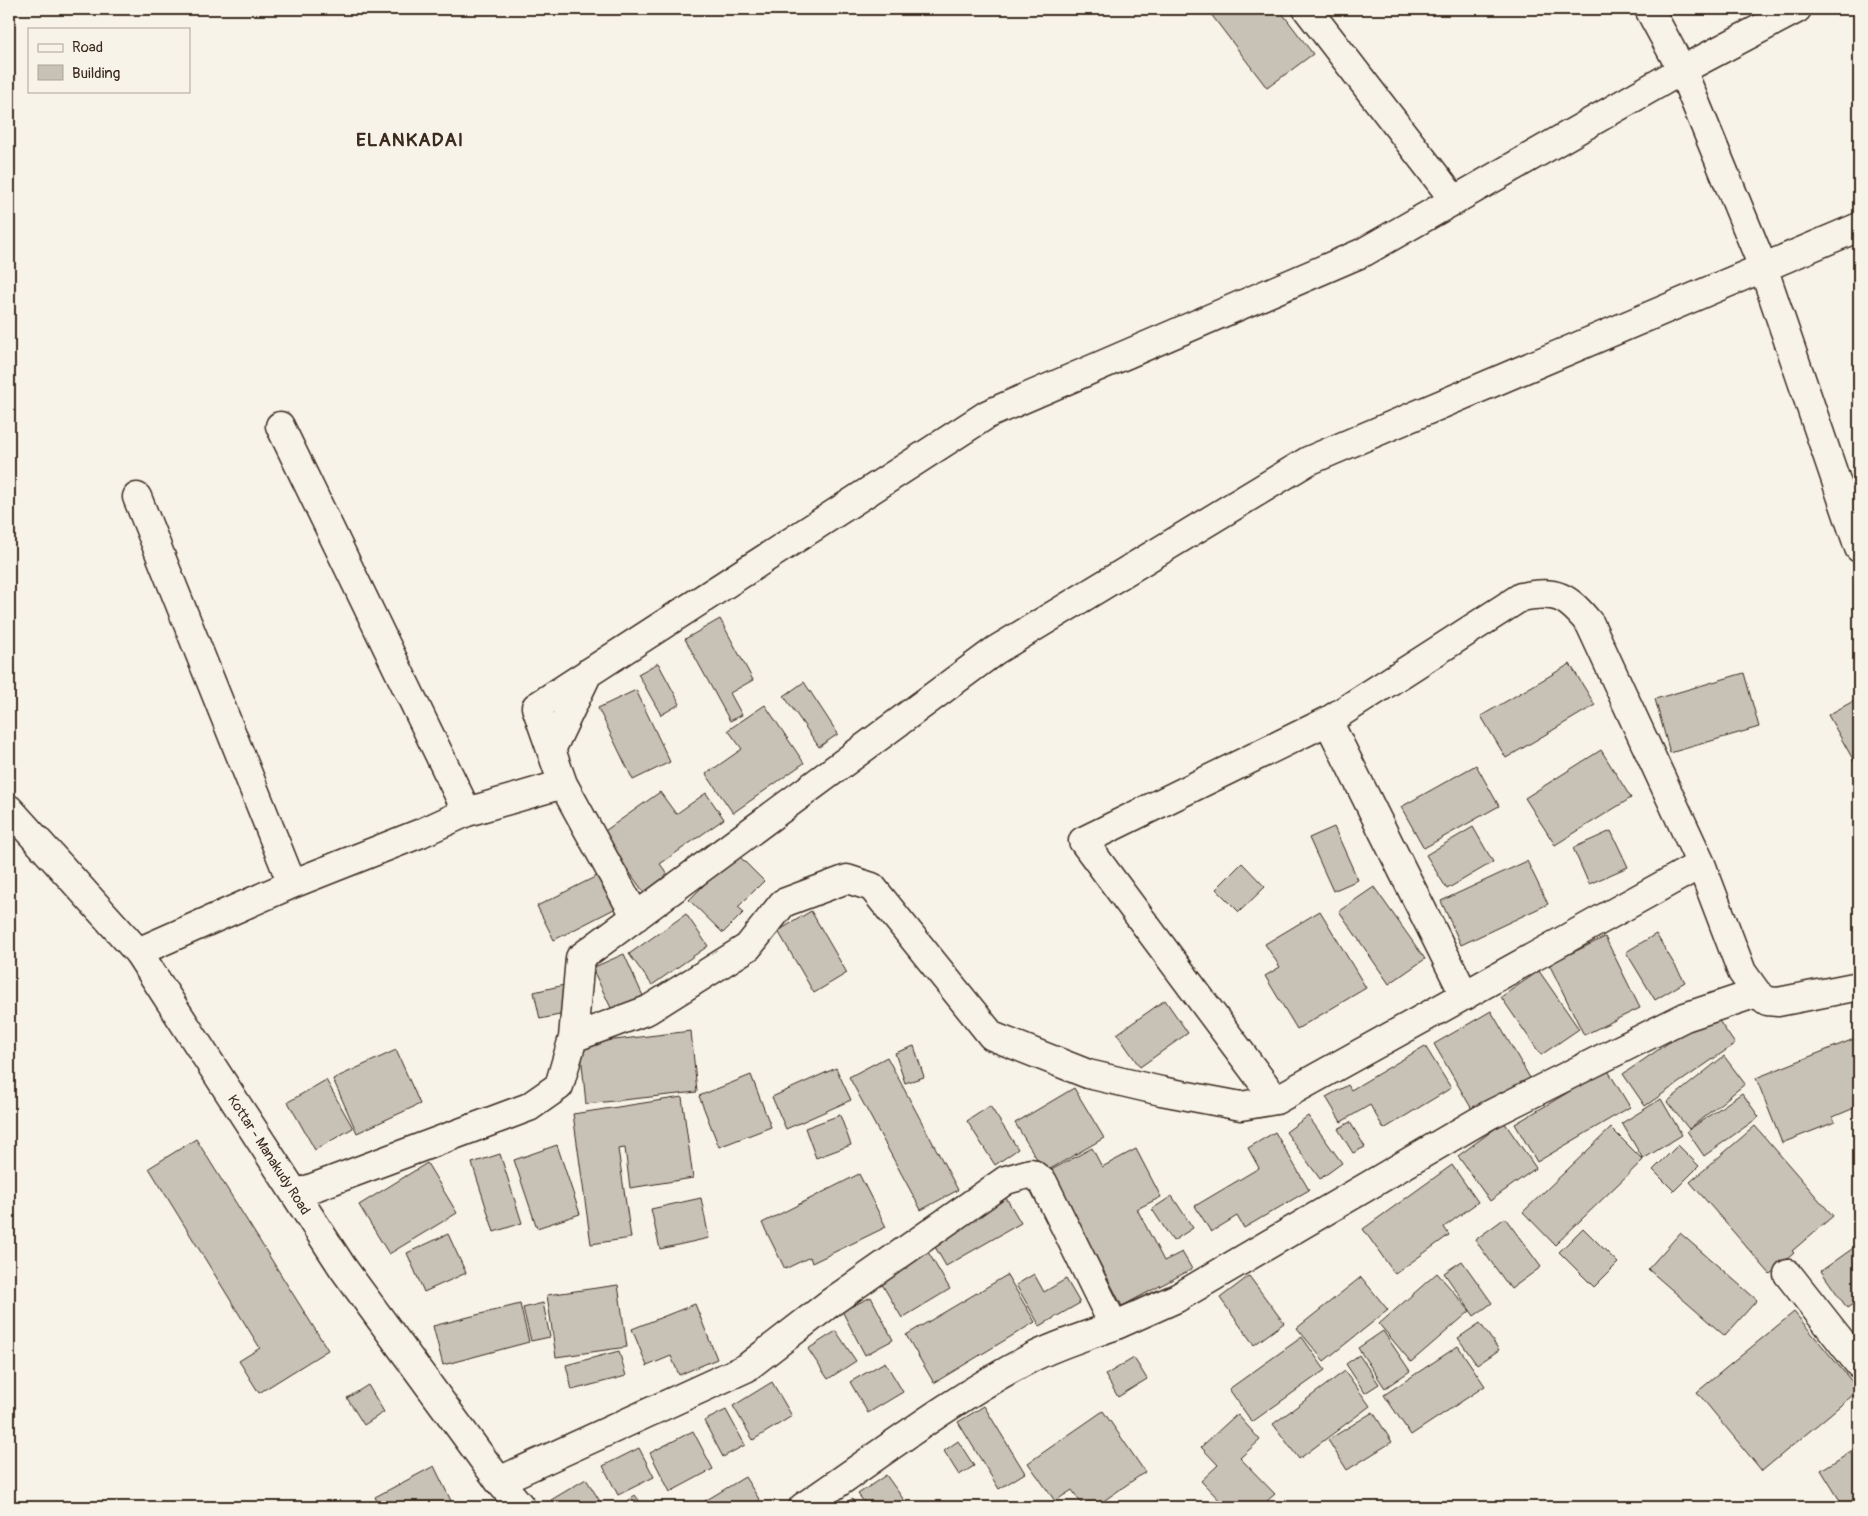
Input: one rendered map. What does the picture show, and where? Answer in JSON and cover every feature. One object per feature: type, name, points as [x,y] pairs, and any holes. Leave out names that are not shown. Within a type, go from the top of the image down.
[{"type":"street","points":[[1307,9],[1455,201]]},
{"type":"street","points":[[1649,9],[1682,70],[1763,267],[1859,548]]},
{"type":"street","points":[[636,916],[563,784],[536,707],[988,414],[1364,252],[1682,70],[1797,9]]},
{"type":"street","points":[[296,1194],[530,1106],[559,1086],[573,1038],[580,958],[996,650],[1308,461],[1859,227]]},
{"type":"street","points":[[280,426],[467,812]]},
{"type":"street","points":[[137,497],[292,884]]},
{"type":"street","points":[[1276,1100],[1083,841],[1328,720],[1521,597],[1544,593],[1562,596],[1590,624],[1700,864],[1742,972],[1757,993],[1767,1000],[1778,1002],[1859,986]]},
{"type":"street","points":[[1328,720],[1465,996]]},
{"type":"street","points":[[138,952],[292,884],[421,833],[467,812],[563,784]]},
{"type":"street","name":"Kottar - Manakudy Road","points":[[9,809],[138,952],[342,1268],[499,1481],[521,1507]]},
{"type":"street","points":[[573,1038],[648,1010],[748,946],[783,904],[846,879],[872,887],[992,1036],[1088,1074],[1151,1089],[1241,1106],[1276,1100],[1700,864]]},
{"type":"street","points":[[803,1507],[973,1392],[1021,1364],[1067,1342],[1114,1326],[1184,1294],[1489,1116],[1685,1017],[1757,993]]},
{"type":"street","points":[[499,1481],[746,1368],[830,1303],[1006,1180],[1018,1175],[1031,1173],[1043,1182],[1114,1326]]},
{"type":"street","points":[[1788,1274],[1859,1364]]},
{"type":"building","points":[[1207,9],[1279,9],[1313,54],[1267,88]]},
{"type":"building","points":[[720,619],[753,680],[730,693],[742,715],[730,721],[685,639]]},
{"type":"building","points":[[658,663],[680,704],[661,715],[638,674]]},
{"type":"building","points":[[1570,664],[1595,705],[1506,758],[1481,716]]},
{"type":"building","points":[[1744,673],[1759,727],[1670,753],[1655,699]]},
{"type":"building","points":[[804,682],[838,734],[819,747],[784,696]]},
{"type":"building","points":[[636,690],[670,762],[633,780],[598,708]]},
{"type":"building","points":[[1859,698],[1859,770],[1828,715]]},
{"type":"building","points":[[765,705],[804,763],[733,813],[706,774],[742,749],[728,730]]},
{"type":"building","points":[[1601,750],[1631,798],[1555,845],[1525,798]]},
{"type":"building","points":[[1476,765],[1499,806],[1424,848],[1401,807]]},
{"type":"building","points":[[660,792],[676,814],[706,793],[724,819],[660,864],[672,880],[647,897],[602,833]]},
{"type":"building","points":[[1334,827],[1358,880],[1333,891],[1309,838]]},
{"type":"building","points":[[1473,827],[1493,862],[1447,889],[1426,855]]},
{"type":"building","points":[[1611,831],[1628,867],[1589,884],[1573,848]]},
{"type":"building","points":[[736,853],[764,881],[738,907],[744,912],[723,933],[689,900]]},
{"type":"building","points":[[1527,861],[1548,904],[1461,945],[1441,901]]},
{"type":"building","points":[[1242,863],[1265,887],[1239,912],[1216,889]]},
{"type":"building","points":[[601,874],[618,907],[554,940],[537,906]]},
{"type":"building","points":[[1374,887],[1425,959],[1389,984],[1339,911]]},
{"type":"building","points":[[811,911],[847,973],[814,993],[778,931]]},
{"type":"building","points":[[1320,911],[1366,988],[1297,1029],[1265,976],[1280,967],[1265,944]]},
{"type":"building","points":[[686,914],[708,946],[652,985],[629,954]]},
{"type":"building","points":[[1656,934],[1685,982],[1655,1000],[1626,952]]},
{"type":"building","points":[[1605,937],[1640,1008],[1584,1035],[1549,964]]},
{"type":"building","points":[[624,954],[643,996],[612,1010],[592,968]]},
{"type":"building","points":[[1539,971],[1579,1029],[1541,1055],[1501,997]]},
{"type":"building","points":[[564,985],[569,1013],[540,1019],[534,992]]},
{"type":"building","points":[[1165,1000],[1188,1033],[1140,1067],[1117,1034]]},
{"type":"building","points":[[1491,1011],[1530,1078],[1473,1111],[1434,1044]]},
{"type":"building","points":[[1713,1012],[1735,1044],[1645,1106],[1623,1074]]},
{"type":"building","points":[[691,1031],[697,1092],[586,1104],[580,1044]]},
{"type":"building","points":[[1859,1037],[1859,1106],[1833,1117],[1835,1122],[1782,1143],[1756,1078]]},
{"type":"building","points":[[914,1046],[924,1077],[905,1083],[895,1053]]},
{"type":"building","points":[[1425,1046],[1451,1088],[1384,1129],[1370,1105],[1341,1122],[1326,1097],[1348,1085],[1351,1090]]},
{"type":"building","points":[[396,1050],[420,1104],[357,1133],[333,1079]]},
{"type":"building","points":[[1724,1056],[1745,1084],[1689,1129],[1667,1102]]},
{"type":"building","points":[[887,1057],[958,1190],[921,1210],[849,1077]]},
{"type":"building","points":[[836,1068],[851,1100],[786,1129],[772,1097]]},
{"type":"building","points":[[1607,1069],[1630,1107],[1537,1162],[1515,1124]]},
{"type":"building","points":[[751,1075],[771,1127],[719,1147],[699,1096]]},
{"type":"building","points":[[326,1080],[353,1128],[315,1150],[288,1102]]},
{"type":"building","points":[[1074,1088],[1104,1138],[1045,1172],[1015,1123]]},
{"type":"building","points":[[1742,1093],[1759,1117],[1704,1156],[1687,1131]]},
{"type":"building","points":[[682,1097],[693,1178],[630,1188],[625,1148],[618,1149],[631,1238],[591,1244],[573,1114]]},
{"type":"building","points":[[1661,1099],[1682,1135],[1643,1159],[1622,1123]]},
{"type":"building","points":[[990,1106],[1018,1149],[995,1165],[967,1121]]},
{"type":"building","points":[[840,1115],[851,1145],[816,1158],[805,1128]]},
{"type":"building","points":[[1308,1116],[1342,1163],[1320,1179],[1286,1132]]},
{"type":"building","points":[[1350,1122],[1365,1147],[1353,1153],[1338,1129]]},
{"type":"building","points":[[1504,1122],[1536,1168],[1490,1201],[1458,1156]]},
{"type":"building","points":[[1755,1126],[1833,1216],[1792,1251],[1794,1253],[1770,1274],[1690,1182]]},
{"type":"building","points":[[1611,1128],[1643,1160],[1555,1245],[1523,1212]]},
{"type":"building","points":[[1275,1132],[1309,1190],[1244,1228],[1237,1216],[1211,1232],[1195,1206],[1259,1168],[1248,1148]]},
{"type":"building","points":[[196,1139],[328,1350],[259,1393],[239,1361],[260,1348],[149,1168]]},
{"type":"building","points":[[557,1145],[580,1214],[537,1228],[514,1160]]},
{"type":"building","points":[[1678,1145],[1699,1166],[1674,1191],[1653,1170]]},
{"type":"building","points":[[1092,1148],[1102,1167],[1136,1149],[1161,1197],[1137,1209],[1164,1261],[1182,1252],[1192,1269],[1122,1306],[1051,1170]]},
{"type":"building","points":[[500,1154],[522,1223],[494,1232],[472,1163]]},
{"type":"building","points":[[427,1163],[457,1213],[389,1254],[359,1205]]},
{"type":"building","points":[[1452,1165],[1478,1202],[1444,1227],[1449,1235],[1395,1274],[1363,1229]]},
{"type":"building","points":[[859,1174],[886,1227],[812,1263],[810,1257],[785,1269],[762,1223]]},
{"type":"building","points":[[1005,1196],[1021,1223],[946,1266],[931,1240]]},
{"type":"building","points":[[1172,1196],[1193,1228],[1173,1241],[1152,1209]]},
{"type":"building","points":[[701,1198],[709,1238],[660,1249],[651,1209]]},
{"type":"building","points":[[1505,1218],[1541,1267],[1511,1289],[1475,1240]]},
{"type":"building","points":[[1583,1228],[1618,1263],[1594,1287],[1559,1252]]},
{"type":"building","points":[[1680,1233],[1757,1300],[1725,1336],[1648,1269]]},
{"type":"building","points":[[448,1234],[466,1273],[424,1292],[407,1253]]},
{"type":"building","points":[[1859,1244],[1859,1300],[1847,1308],[1821,1271]]},
{"type":"building","points":[[928,1252],[950,1289],[902,1318],[880,1281]]},
{"type":"building","points":[[1462,1261],[1492,1303],[1474,1316],[1444,1273]]},
{"type":"building","points":[[1437,1273],[1470,1311],[1411,1362],[1379,1324]]},
{"type":"building","points":[[1034,1274],[1044,1292],[1066,1279],[1080,1303],[1040,1326],[1016,1285]]},
{"type":"building","points":[[1007,1275],[1035,1322],[934,1383],[906,1335]]},
{"type":"building","points":[[1249,1276],[1284,1323],[1254,1345],[1220,1298]]},
{"type":"building","points":[[1361,1277],[1388,1310],[1324,1361],[1297,1328]]},
{"type":"building","points":[[618,1285],[627,1347],[556,1357],[547,1295]]},
{"type":"building","points":[[871,1297],[893,1340],[865,1355],[842,1311]]},
{"type":"building","points":[[543,1303],[550,1337],[531,1341],[523,1308]]},
{"type":"building","points":[[520,1304],[529,1342],[443,1365],[433,1326]]},
{"type":"building","points":[[695,1304],[717,1359],[679,1375],[671,1356],[647,1366],[632,1329]]},
{"type":"building","points":[[1794,1312],[1859,1390],[1762,1471],[1697,1392]]},
{"type":"building","points":[[1480,1323],[1499,1350],[1477,1365],[1458,1338]]},
{"type":"building","points":[[836,1331],[856,1361],[828,1379],[808,1349]]},
{"type":"building","points":[[1383,1331],[1410,1371],[1385,1388],[1358,1348]]},
{"type":"building","points":[[1302,1337],[1325,1370],[1252,1422],[1229,1389]]},
{"type":"building","points":[[1458,1346],[1485,1386],[1411,1435],[1384,1395]]},
{"type":"building","points":[[619,1351],[626,1376],[572,1390],[566,1365]]},
{"type":"building","points":[[1359,1355],[1379,1384],[1365,1393],[1346,1364]]},
{"type":"building","points":[[1134,1358],[1147,1379],[1118,1397],[1105,1375]]},
{"type":"building","points":[[885,1362],[903,1392],[868,1413],[850,1382]]},
{"type":"building","points":[[1345,1371],[1370,1406],[1299,1459],[1273,1424]]},
{"type":"building","points":[[772,1382],[792,1416],[753,1440],[733,1406]]},
{"type":"building","points":[[368,1385],[384,1412],[364,1425],[347,1398]]},
{"type":"building","points":[[984,1406],[1025,1473],[999,1489],[958,1422]]},
{"type":"building","points":[[726,1410],[745,1445],[723,1457],[704,1421]]},
{"type":"building","points":[[1103,1411],[1145,1472],[1095,1507],[1084,1507],[1072,1490],[1055,1501],[1028,1463]]},
{"type":"building","points":[[1373,1412],[1392,1442],[1347,1470],[1328,1440]]},
{"type":"building","points":[[1237,1414],[1260,1440],[1240,1458],[1275,1494],[1260,1507],[1226,1507],[1201,1481],[1218,1465],[1201,1447]]},
{"type":"building","points":[[693,1431],[713,1469],[670,1492],[650,1453]]},
{"type":"building","points":[[958,1441],[974,1466],[959,1475],[944,1451]]},
{"type":"building","points":[[1859,1446],[1859,1506],[1844,1507],[1821,1470]]},
{"type":"building","points":[[639,1448],[654,1477],[618,1495],[603,1466]]},
{"type":"building","points":[[434,1466],[454,1507],[380,1507],[375,1497]]},
{"type":"building","points":[[886,1475],[909,1507],[868,1507],[858,1494]]},
{"type":"building","points":[[745,1477],[764,1507],[695,1507]]},
{"type":"building","points":[[586,1479],[603,1506],[556,1507],[551,1500]]},
{"type":"building","points":[[635,1495],[644,1507],[619,1507]]},
{"type":"building","points":[[852,1499],[857,1507],[838,1507]]},
{"type":"district","name":"ELANKADAI","points":[[410,140]]}]
